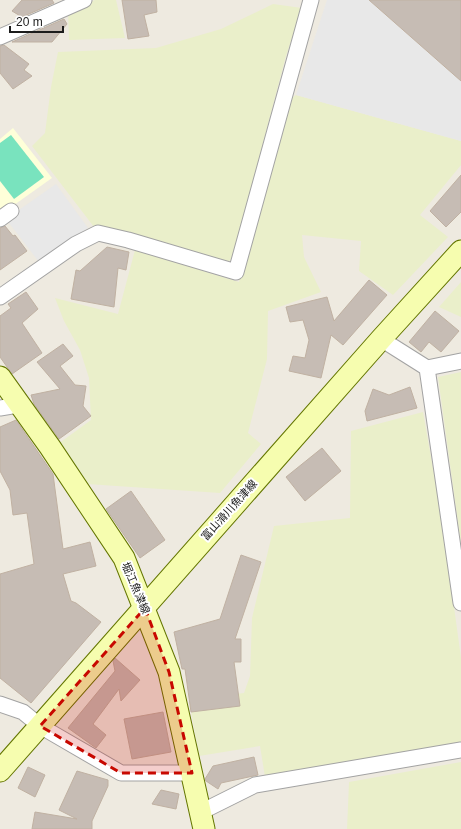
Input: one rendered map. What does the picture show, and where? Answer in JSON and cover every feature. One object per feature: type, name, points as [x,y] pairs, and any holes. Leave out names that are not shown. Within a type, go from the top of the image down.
[{"type":"main road","name":"富山滑川魚津線","points":[[0,771],[145,608],[172,574],[381,339],[461,252]]},
{"type":"main road","name":"堀江魚津線","points":[[0,377],[9,406],[50,447],[124,558],[169,672],[203,820]]},
{"type":"street","points":[[0,36],[84,0]]},
{"type":"street","points":[[0,297],[76,244],[98,233],[236,272],[311,0]]},
{"type":"street","points":[[381,339],[427,368],[461,362]]},
{"type":"street","points":[[427,368],[461,603]]},
{"type":"street","points":[[0,704],[23,712],[40,726],[121,774],[192,773]]},
{"type":"street","points":[[203,820],[255,785],[461,750]]},
{"type":"highlighted area","points":[[145,608],[169,672],[192,773],[121,773],[40,726]]},
{"type":"shaded area","points":[[95,0],[116,0],[125,38],[69,40],[68,11]]},
{"type":"shaded area","points":[[327,0],[369,0],[461,81],[461,141],[296,95]]},
{"type":"shaded area","points":[[273,4],[302,8],[286,56],[233,257],[227,263],[94,227],[32,146],[45,133],[51,87],[58,52],[156,48],[221,29]]},
{"type":"shaded area","points":[[296,95],[461,141],[461,165],[420,215],[448,237],[393,295],[359,271],[361,241],[302,235],[304,257],[321,292],[268,311],[267,359],[248,433],[261,444],[220,493],[87,484],[58,444],[91,420],[89,378],[80,350],[64,321],[55,298],[118,314],[135,250],[239,282],[292,98]]},
{"type":"shaded area","points":[[13,128],[52,178],[0,215],[0,139]]},
{"type":"shaded area","points":[[56,184],[88,228],[39,262],[6,219]]},
{"type":"shaded area","points":[[461,282],[461,317],[439,307]]},
{"type":"shaded area","points":[[461,372],[461,545],[438,377]]},
{"type":"shaded area","points":[[423,412],[442,519],[461,658],[461,742],[265,777],[260,746],[199,756],[189,700],[244,693],[250,676],[252,618],[274,526],[350,518],[351,431]]},
{"type":"shaded area","points":[[461,762],[461,829],[347,829],[349,782]]},
{"type":"green space","points":[[11,135],[44,177],[14,199],[0,181],[0,143]]},
{"type":"building","points":[[22,0],[52,0],[54,3],[22,17],[12,11]]},
{"type":"building","points":[[122,0],[156,0],[157,12],[144,15],[149,36],[128,39]]},
{"type":"building","points":[[369,0],[461,0],[461,81]]},
{"type":"building","points":[[64,19],[67,24],[52,42],[12,42]]},
{"type":"building","points":[[4,45],[29,64],[24,70],[32,76],[13,89],[0,73],[0,46]]},
{"type":"building","points":[[461,175],[461,212],[446,227],[430,211]]},
{"type":"building","points":[[5,226],[13,236],[15,235],[27,251],[0,270],[0,228]]},
{"type":"building","points":[[107,247],[129,252],[126,270],[118,268],[114,307],[71,299],[76,270],[80,271]]},
{"type":"building","points":[[369,280],[387,295],[343,345],[331,335],[321,378],[289,371],[293,356],[305,358],[309,340],[303,320],[290,322],[286,307],[327,297],[334,321]]},
{"type":"building","points":[[26,292],[38,309],[22,323],[42,353],[12,374],[0,357],[0,316],[11,308],[8,304]]},
{"type":"building","points":[[435,311],[459,331],[441,352],[429,342],[421,352],[409,342]]},
{"type":"building","points":[[63,344],[73,356],[60,366],[75,385],[86,386],[83,406],[91,416],[59,439],[34,404],[31,395],[60,389],[37,362]]},
{"type":"building","points":[[410,387],[417,408],[367,421],[365,411],[373,389],[389,395]]},
{"type":"building","points":[[16,420],[53,474],[63,549],[90,542],[96,566],[63,574],[71,601],[76,603],[101,622],[31,703],[0,678],[0,574],[34,564],[27,513],[13,515],[10,490],[0,471],[0,427]]},
{"type":"building","points":[[322,448],[341,471],[305,501],[286,477]]},
{"type":"building","points":[[131,491],[165,540],[140,558],[106,509]]},
{"type":"building","points":[[241,555],[261,562],[235,639],[241,639],[241,662],[234,662],[240,706],[191,712],[185,669],[182,669],[174,632],[220,619]]},
{"type":"building","points":[[115,658],[140,680],[121,701],[119,689],[93,724],[106,735],[96,748],[68,728],[115,671],[113,661]]},
{"type":"building","points":[[163,712],[171,752],[132,759],[124,719]]},
{"type":"building","points":[[254,757],[258,775],[221,783],[218,789],[205,779],[213,766]]},
{"type":"building","points":[[28,767],[45,775],[35,797],[18,788]]},
{"type":"building","points":[[77,771],[108,780],[108,786],[92,821],[92,829],[32,829],[35,812],[77,819],[59,810]]},
{"type":"building","points":[[161,790],[179,794],[176,809],[152,804]]}]
